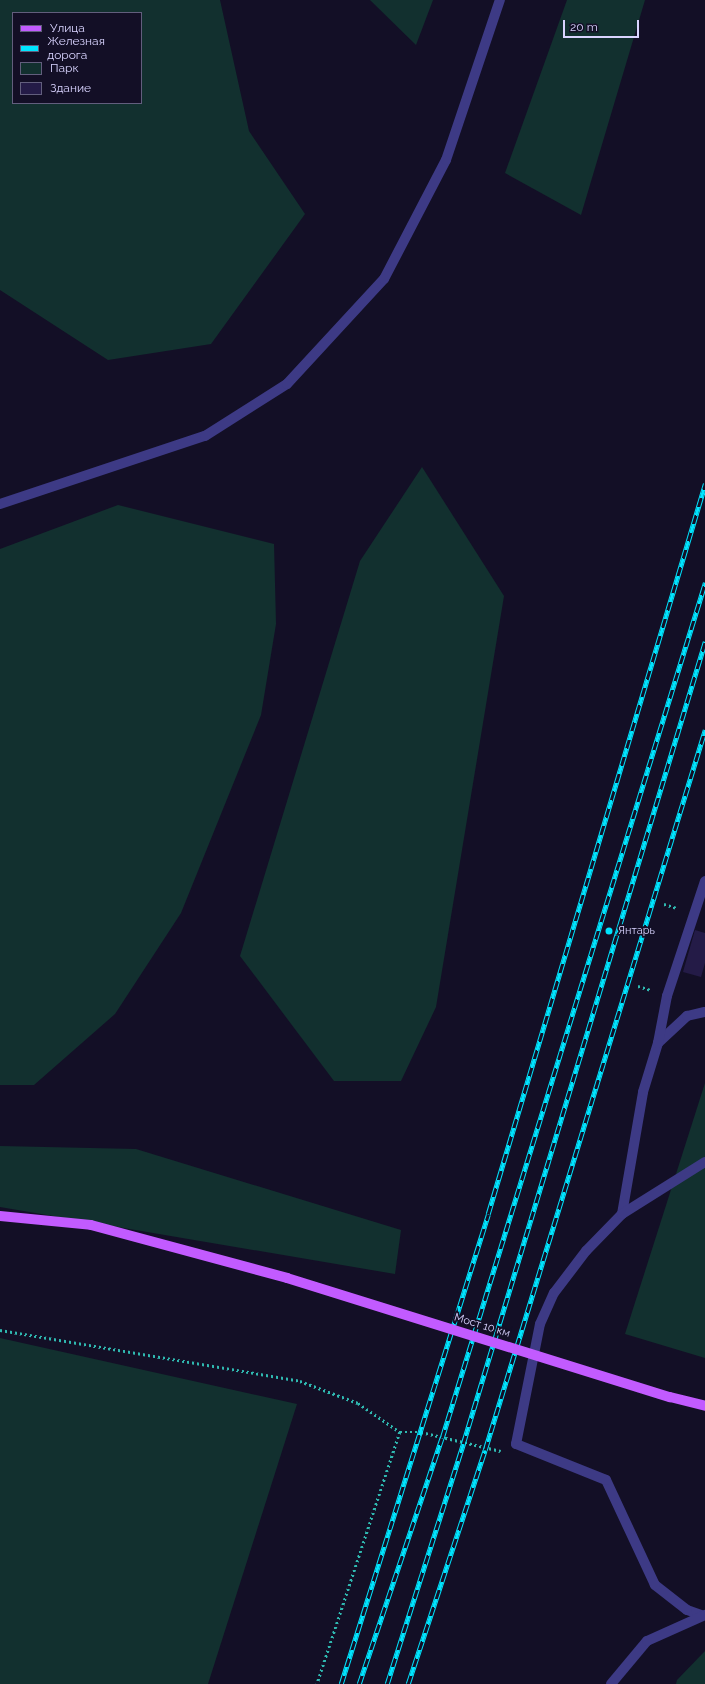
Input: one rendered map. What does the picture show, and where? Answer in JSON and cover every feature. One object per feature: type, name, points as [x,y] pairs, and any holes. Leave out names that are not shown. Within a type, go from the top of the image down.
[{"type":"main road","name":"Мост 10 км","points":[[0,1216],[91,1225],[287,1278],[670,1397],[705,1406]]},
{"type":"street","points":[[0,504],[205,436],[287,384],[384,279],[446,160],[500,0]]},
{"type":"street","points":[[622,1214],[643,1092],[658,1043],[667,996],[705,881]]},
{"type":"street","points":[[658,1043],[688,1016],[705,1012]]},
{"type":"street","points":[[703,1615],[688,1610],[655,1585],[606,1480],[516,1444],[540,1324],[554,1293],[586,1251],[622,1214],[705,1162]]},
{"type":"street","points":[[611,1684],[647,1641],[703,1615]]},
{"type":"path","points":[[0,1330],[300,1381],[358,1403],[400,1432],[421,1432],[498,1453]]},
{"type":"path","points":[[317,1684],[400,1432]]},
{"type":"green space","points":[[0,0],[220,0],[249,131],[305,214],[211,344],[108,360],[0,290]]},
{"type":"green space","points":[[370,0],[433,0],[416,45]]},
{"type":"green space","points":[[567,0],[645,0],[581,215],[505,173]]},
{"type":"green space","points":[[422,467],[504,596],[436,1007],[401,1081],[334,1081],[240,956],[360,561]]},
{"type":"green space","points":[[118,505],[274,544],[276,624],[261,715],[181,913],[115,1014],[34,1085],[0,1085],[0,549]]},
{"type":"green space","points":[[705,1083],[705,1358],[625,1334]]},
{"type":"green space","points":[[0,1146],[136,1149],[401,1230],[395,1274],[0,1207]]},
{"type":"green space","points":[[0,1338],[297,1404],[208,1684],[0,1684]]},
{"type":"green space","points":[[705,1651],[705,1684],[676,1684],[677,1680]]},
{"type":"building","points":[[695,930],[705,933],[705,963],[701,977],[683,972]]},
{"type":"railway","points":[[341,1684],[488,1214],[705,484]]},
{"type":"railway","points":[[359,1684],[442,1438],[705,583]]},
{"type":"railway","points":[[387,1684],[463,1444],[705,642]]},
{"type":"railway","points":[[408,1684],[485,1450],[705,730]]},
{"type":"place","name":"Янтарь","points":[[609,931]]}]
